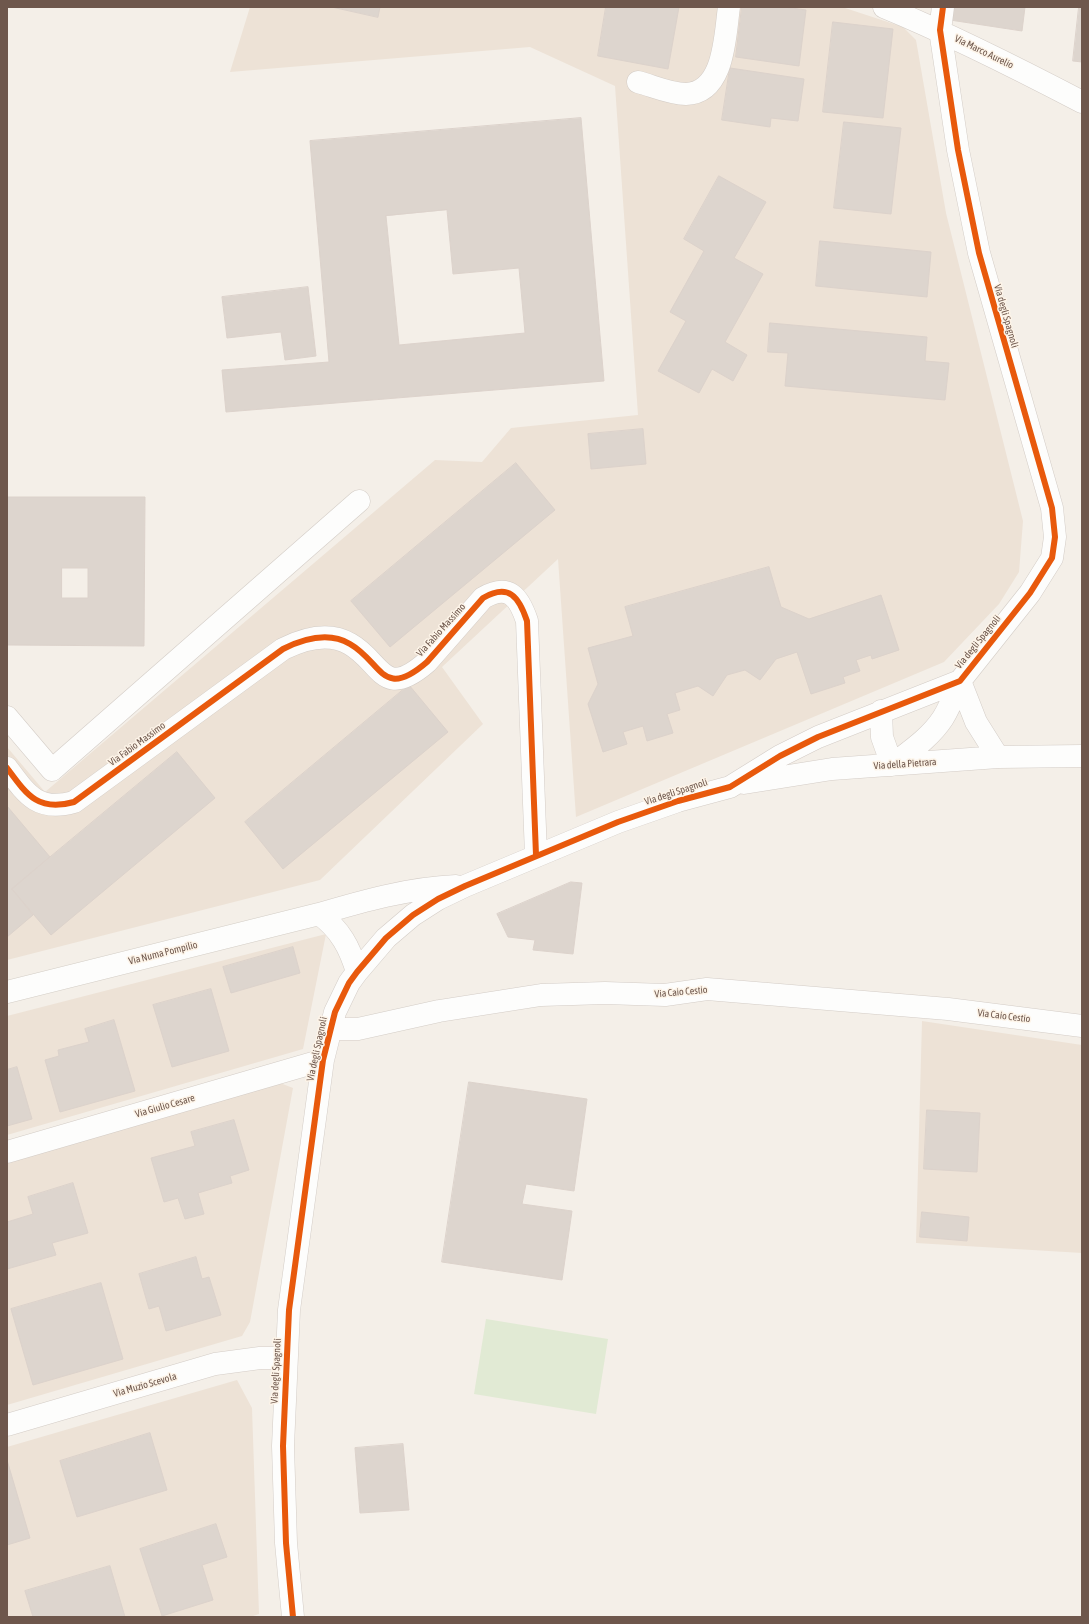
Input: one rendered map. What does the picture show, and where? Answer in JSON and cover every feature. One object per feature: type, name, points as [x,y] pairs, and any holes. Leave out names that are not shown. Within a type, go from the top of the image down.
[{"type":"street","points":[[638,82],[688,94],[697,92],[710,84],[718,70],[729,7]]},
{"type":"street","name":"Via Marco Aurelio","points":[[884,7],[940,30],[999,58],[1082,102]]},
{"type":"street","name":"Via degli Spagnoli","points":[[293,1617],[286,1543],[283,1446],[286,1358],[294,1265],[323,1060],[330,1030],[342,998],[357,972],[386,938],[413,915],[438,899],[536,855],[638,815],[678,801],[730,787],[796,747],[881,711],[960,681],[1043,576],[1052,558],[1055,527],[1048,492],[993,308],[979,253],[961,164],[940,30],[943,7]]},
{"type":"street","points":[[7,717],[52,770],[359,501]]},
{"type":"street","name":"Via Fabio Massimo","points":[[7,768],[22,788],[39,802],[50,806],[74,802],[283,649],[295,643],[308,638],[339,640],[350,644],[384,674],[394,679],[404,677],[416,671],[427,662],[483,598],[494,592],[506,591],[516,597],[523,609],[527,621],[536,855]]},
{"type":"street","points":[[960,681],[976,722],[998,758]]},
{"type":"street","points":[[881,711],[882,737],[892,765],[918,745],[936,727],[944,717],[960,681]]},
{"type":"street","name":"Via della Pietrara","points":[[730,787],[806,772],[998,758],[1082,756]]},
{"type":"street","name":"Via Numa Pompilio","points":[[7,992],[319,914],[349,905],[424,889],[465,886]]},
{"type":"street","points":[[319,914],[334,926],[340,934],[350,952],[357,972]]},
{"type":"street","name":"Via Caio Cestio","points":[[330,1030],[358,1029],[439,1011],[541,995],[604,993],[665,995],[707,989],[948,1009],[1082,1026]]},
{"type":"street","name":"Via Giulio Cesare","points":[[7,1152],[323,1060]]},
{"type":"street","name":"Via Muzio Scevola","points":[[7,1425],[215,1364],[260,1358],[286,1358]]},
{"type":"shaded area","points":[[250,7],[842,7],[903,27],[916,40],[946,213],[1023,521],[1019,572],[999,604],[944,662],[576,817],[558,559],[442,667],[483,724],[320,880],[7,960],[7,747],[45,792],[435,460],[482,462],[511,428],[638,415],[615,86],[530,47],[230,72]]},
{"type":"shaded area","points":[[326,934],[303,1049],[7,1135],[7,1016]]},
{"type":"shaded area","points":[[922,1021],[1082,1045],[1082,1253],[916,1243]]},
{"type":"shaded area","points":[[280,1083],[293,1088],[250,1322],[242,1336],[7,1405],[7,1163]]},
{"type":"shaded area","points":[[237,1380],[252,1408],[259,1614],[250,1617],[7,1617],[7,1447]]},
{"type":"green space","points":[[486,1319],[608,1339],[596,1414],[474,1394]]},
{"type":"building","points":[[332,7],[380,7],[378,17]]},
{"type":"building","points":[[606,7],[679,7],[668,69],[598,56]]},
{"type":"building","points":[[742,7],[784,7],[806,10],[799,66],[736,57]]},
{"type":"building","points":[[952,7],[1025,7],[1022,31],[950,20]]},
{"type":"building","points":[[1079,7],[1082,8],[1082,62],[1073,61]]},
{"type":"building","points":[[833,22],[893,29],[883,118],[823,112]]},
{"type":"building","points":[[730,68],[804,79],[798,121],[771,118],[770,127],[722,120]]},
{"type":"building","points":[[581,118],[604,381],[226,412],[222,370],[329,362],[310,141]],"holes":[[[447,210],[453,274],[519,268],[525,333],[399,345],[386,216]]]},
{"type":"building","points":[[844,122],[901,128],[891,214],[834,208]]},
{"type":"building","points":[[719,176],[766,202],[734,258],[763,274],[725,342],[747,355],[733,381],[712,369],[699,393],[658,371],[686,321],[670,312],[704,251],[684,239]]},
{"type":"building","points":[[820,241],[931,252],[927,297],[816,286]]},
{"type":"building","points":[[308,287],[316,356],[285,360],[281,332],[227,338],[222,297]]},
{"type":"building","points":[[770,323],[927,337],[925,361],[949,363],[945,400],[785,386],[788,353],[768,352]]},
{"type":"building","points":[[643,429],[646,464],[591,469],[588,434]]},
{"type":"building","points":[[516,463],[555,510],[390,647],[351,601]]},
{"type":"building","points":[[7,497],[145,497],[144,646],[7,645]],"holes":[[[62,568],[88,568],[88,598],[62,598]]]},
{"type":"building","points":[[769,567],[781,607],[809,619],[881,595],[899,650],[872,659],[871,655],[856,660],[860,671],[843,677],[845,683],[811,694],[797,652],[776,659],[760,680],[745,670],[727,675],[713,696],[698,686],[675,693],[680,710],[667,714],[673,733],[647,741],[643,726],[623,732],[627,744],[603,752],[588,704],[598,684],[588,648],[633,636],[625,607]]},
{"type":"building","points":[[409,685],[448,732],[283,869],[245,822]]},
{"type":"building","points":[[177,752],[215,798],[51,935],[12,889]]},
{"type":"building","points":[[7,806],[50,857],[12,889],[33,915],[7,937]]},
{"type":"building","points":[[571,882],[582,883],[573,954],[533,950],[535,940],[508,937],[497,914]]},
{"type":"building","points":[[293,947],[300,973],[231,993],[223,967]]},
{"type":"building","points":[[211,989],[229,1051],[172,1067],[153,1005]]},
{"type":"building","points":[[114,1020],[135,1091],[60,1112],[45,1060],[59,1056],[58,1050],[89,1042],[85,1029]]},
{"type":"building","points":[[17,1067],[32,1119],[7,1126],[7,1070]]},
{"type":"building","points":[[469,1082],[587,1099],[574,1191],[526,1184],[522,1204],[572,1211],[562,1280],[442,1262]]},
{"type":"building","points":[[927,1110],[980,1113],[977,1172],[924,1169]]},
{"type":"building","points":[[234,1120],[249,1170],[230,1176],[232,1183],[198,1193],[204,1214],[185,1219],[178,1198],[164,1202],[151,1158],[195,1146],[191,1132]]},
{"type":"building","points":[[73,1183],[88,1233],[52,1243],[56,1255],[7,1269],[7,1222],[33,1214],[28,1197]]},
{"type":"building","points":[[922,1212],[969,1217],[967,1241],[920,1237]]},
{"type":"building","points":[[196,1257],[202,1279],[209,1277],[221,1315],[166,1331],[159,1306],[149,1309],[139,1274]]},
{"type":"building","points":[[101,1283],[123,1359],[33,1385],[11,1309]]},
{"type":"building","points":[[150,1433],[167,1490],[77,1517],[60,1461]]},
{"type":"building","points":[[403,1444],[409,1510],[360,1513],[355,1448]]},
{"type":"building","points":[[7,1460],[30,1538],[7,1545]]},
{"type":"building","points":[[216,1524],[227,1557],[202,1565],[213,1600],[162,1616],[140,1549]]},
{"type":"building","points":[[110,1566],[125,1617],[33,1617],[25,1591]]},
{"type":"cycle path","points":[[293,1617],[286,1543],[283,1446],[289,1310],[323,1060],[335,1012],[349,983],[386,938],[413,915],[438,899],[465,886],[618,822],[678,801],[730,787],[780,756],[818,737],[960,681],[1030,593],[1052,558],[1055,537],[1052,508],[979,253],[958,150],[940,30],[943,7]]},
{"type":"cycle path","points":[[7,768],[27,793],[34,799],[51,805],[62,805],[74,802],[283,649],[299,642],[316,638],[324,637],[342,640],[361,652],[384,674],[391,678],[400,678],[412,673],[427,662],[483,598],[492,594],[506,592],[516,599],[527,621],[536,855]]}]
